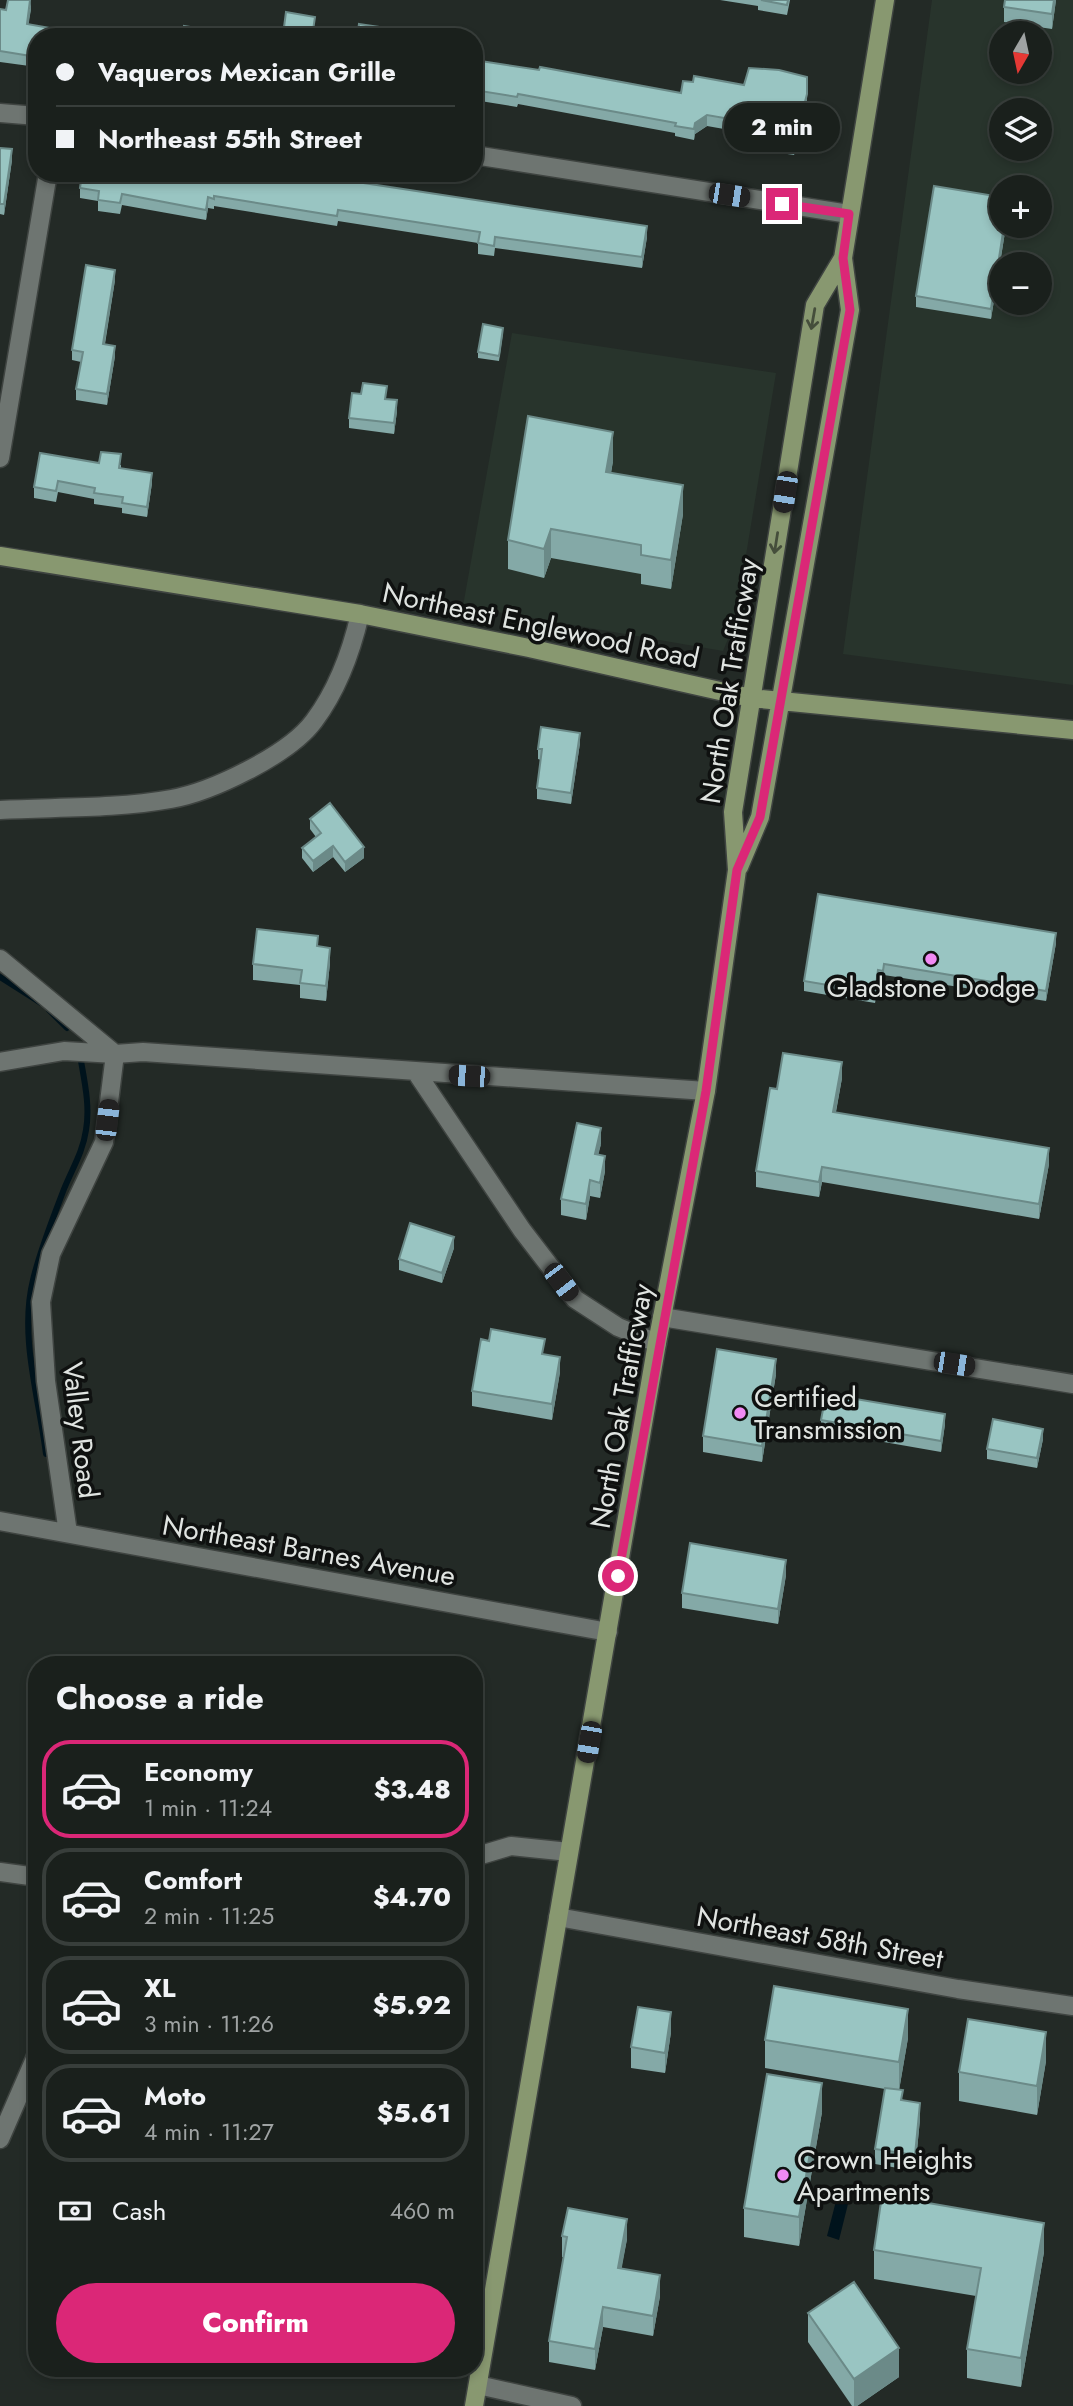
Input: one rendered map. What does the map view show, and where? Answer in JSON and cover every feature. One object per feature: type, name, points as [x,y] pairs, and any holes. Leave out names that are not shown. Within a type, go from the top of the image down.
[{"type":"main road","name":"North Oak Trafficway","points":[[737,870],[760,817],[850,310],[843,258],[885,0]]},
{"type":"main road","name":"North Oak Trafficway","points":[[483,2356],[657,1343],[706,1091],[737,870],[733,811],[815,306],[843,258]]},
{"type":"main road","name":"Northeast Englewood Road","points":[[0,556],[360,614],[529,648],[751,698],[1073,730]]},
{"type":"main road","name":"North Oak Trafficway","points":[[474,2406],[479,2377]]},
{"type":"street","points":[[0,113],[28,115]]},
{"type":"street","points":[[483,156],[849,214]]},
{"type":"street","points":[[0,458],[46,182]]},
{"type":"street","points":[[0,810],[174,799],[214,788],[284,747],[313,723],[340,680],[360,614]]},
{"type":"street","points":[[0,959],[115,1054]]},
{"type":"street","points":[[0,1062],[65,1051],[115,1054],[142,1052],[706,1091]]},
{"type":"street","name":"Valley Road","points":[[68,1533],[46,1381],[41,1302],[51,1254],[104,1142],[115,1054]]},
{"type":"street","points":[[416,1072],[506,1208],[575,1299],[618,1327],[657,1343]]},
{"type":"street","points":[[662,1317],[1073,1384]]},
{"type":"street","name":"Northeast Barnes Avenue","points":[[0,1521],[608,1632]]},
{"type":"street","points":[[483,1854],[511,1846],[569,1852]]},
{"type":"street","points":[[0,1872],[28,1876]]},
{"type":"street","name":"Northeast 58th Street","points":[[558,1917],[958,1989],[1073,2006]]},
{"type":"street","points":[[0,2139],[28,2075]]},
{"type":"street","points":[[478,2385],[572,2406]]},
{"type":"shaded area","points":[[932,0],[1073,0],[1073,685],[843,654]]},
{"type":"shaded area","points":[[512,333],[776,373],[735,622],[723,651],[463,606]]},
{"type":"water","points":[[836,2201],[848,2204],[839,2240],[827,2236]]},
{"type":"building","points":[[8,0],[30,0],[27,24],[50,28],[28,28],[28,56],[0,51],[0,9],[6,10]]},
{"type":"building","points":[[761,0],[788,0],[787,5]]},
{"type":"building","points":[[1005,0],[1054,0],[1052,14],[1004,7]]},
{"type":"building","points":[[286,12],[315,17],[313,28],[284,28]]},
{"type":"building","points":[[359,24],[387,28],[358,28]]},
{"type":"building","points":[[483,61],[539,70],[540,67],[681,93],[683,81],[693,82],[694,76],[744,85],[749,68],[779,70],[807,77],[807,94],[794,145],[740,136],[742,121],[707,115],[695,123],[694,129],[675,126],[676,123],[518,94],[517,97],[483,91]]},
{"type":"building","points":[[0,148],[12,149],[4,204],[0,204]]},
{"type":"building","points":[[81,182],[357,182],[647,226],[642,257],[495,237],[494,246],[478,243],[480,232],[338,210],[337,216],[214,196],[214,199],[208,197],[206,210],[122,194],[120,203],[98,200],[99,191],[80,188]]},
{"type":"building","points":[[934,186],[989,195],[989,238],[1002,238],[1000,252],[989,252],[989,309],[916,296]]},
{"type":"building","points":[[86,265],[115,270],[103,344],[115,346],[107,394],[76,389],[83,352],[72,350]]},
{"type":"building","points":[[483,324],[503,328],[499,356],[478,352]]},
{"type":"building","points":[[363,383],[387,386],[385,399],[397,400],[394,423],[349,418],[352,393],[361,394]]},
{"type":"building","points":[[528,416],[613,432],[606,472],[683,485],[671,560],[641,555],[641,545],[551,529],[544,549],[508,540]]},
{"type":"building","points":[[101,452],[121,454],[119,468],[152,473],[147,507],[122,503],[123,497],[94,493],[95,488],[58,481],[56,491],[34,487],[40,453],[99,463]]},
{"type":"building","points":[[541,727],[580,733],[571,793],[537,788],[542,749],[538,749]]},
{"type":"building","points":[[330,803],[364,847],[345,862],[333,846],[313,861],[302,848],[321,833],[310,819]]},
{"type":"building","name":"Gladstone Dodge","points":[[818,894],[1056,933],[1046,991],[884,964],[883,971],[878,970],[875,993],[804,981]]},
{"type":"building","points":[[257,929],[318,936],[317,946],[330,948],[326,986],[300,983],[302,970],[253,964]]},
{"type":"building","points":[[783,1053],[842,1062],[833,1112],[1049,1148],[1039,1204],[822,1167],[819,1182],[756,1171],[770,1088],[777,1089]]},
{"type":"building","points":[[577,1123],[601,1128],[595,1154],[605,1156],[600,1183],[590,1180],[586,1204],[561,1199]]},
{"type":"building","points":[[410,1223],[454,1237],[442,1273],[399,1259]]},
{"type":"building","points":[[491,1329],[545,1339],[542,1354],[560,1357],[552,1404],[472,1391],[481,1339],[489,1341]]},
{"type":"building","name":"Certified Transmission","points":[[717,1349],[776,1359],[762,1446],[703,1436]]},
{"type":"building","points":[[826,1394],[945,1414],[941,1441],[821,1420]]},
{"type":"building","points":[[993,1419],[1043,1429],[1037,1458],[987,1449]]},
{"type":"building","points":[[690,1543],[786,1560],[778,1609],[682,1593]]},
{"type":"building","points":[[774,1986],[908,2009],[899,2062],[765,2040]]},
{"type":"building","points":[[638,2007],[671,2012],[665,2053],[631,2047]]},
{"type":"building","points":[[968,2019],[1046,2032],[1037,2086],[959,2072]]},
{"type":"building","name":"Crown Heights Apartments","points":[[767,2074],[822,2083],[799,2217],[744,2208]]},
{"type":"building","name":"Crown Heights Apartments","points":[[885,2088],[903,2090],[901,2100],[920,2103],[915,2155],[875,2149]]},
{"type":"building","points":[[882,2195],[1044,2223],[1021,2358],[967,2349],[981,2268],[874,2250]]},
{"type":"building","points":[[568,2208],[627,2219],[618,2268],[660,2275],[653,2316],[603,2307],[595,2349],[549,2341],[567,2237],[562,2236]]},
{"type":"building","points":[[854,2282],[899,2348],[854,2379],[808,2313]]},
{"type":"waterway","points":[[0,977],[41,1003]]},
{"type":"waterway","points":[[49,1010],[67,1028]]},
{"type":"waterway","points":[[46,1454],[29,1345],[29,1301],[43,1246],[85,1138],[87,1104],[81,1061]]},
{"type":"place","name":"Gladstone Dodge","points":[[931,959]]},
{"type":"place","name":"Certified Transmission","points":[[740,1413]]},
{"type":"place","name":"Crown Heights Apartments","points":[[783,2175]]},
{"type":"route","points":[[618,1576],[657,1343],[706,1091],[737,870],[760,817],[850,310],[843,258],[849,214],[782,204]]}]
